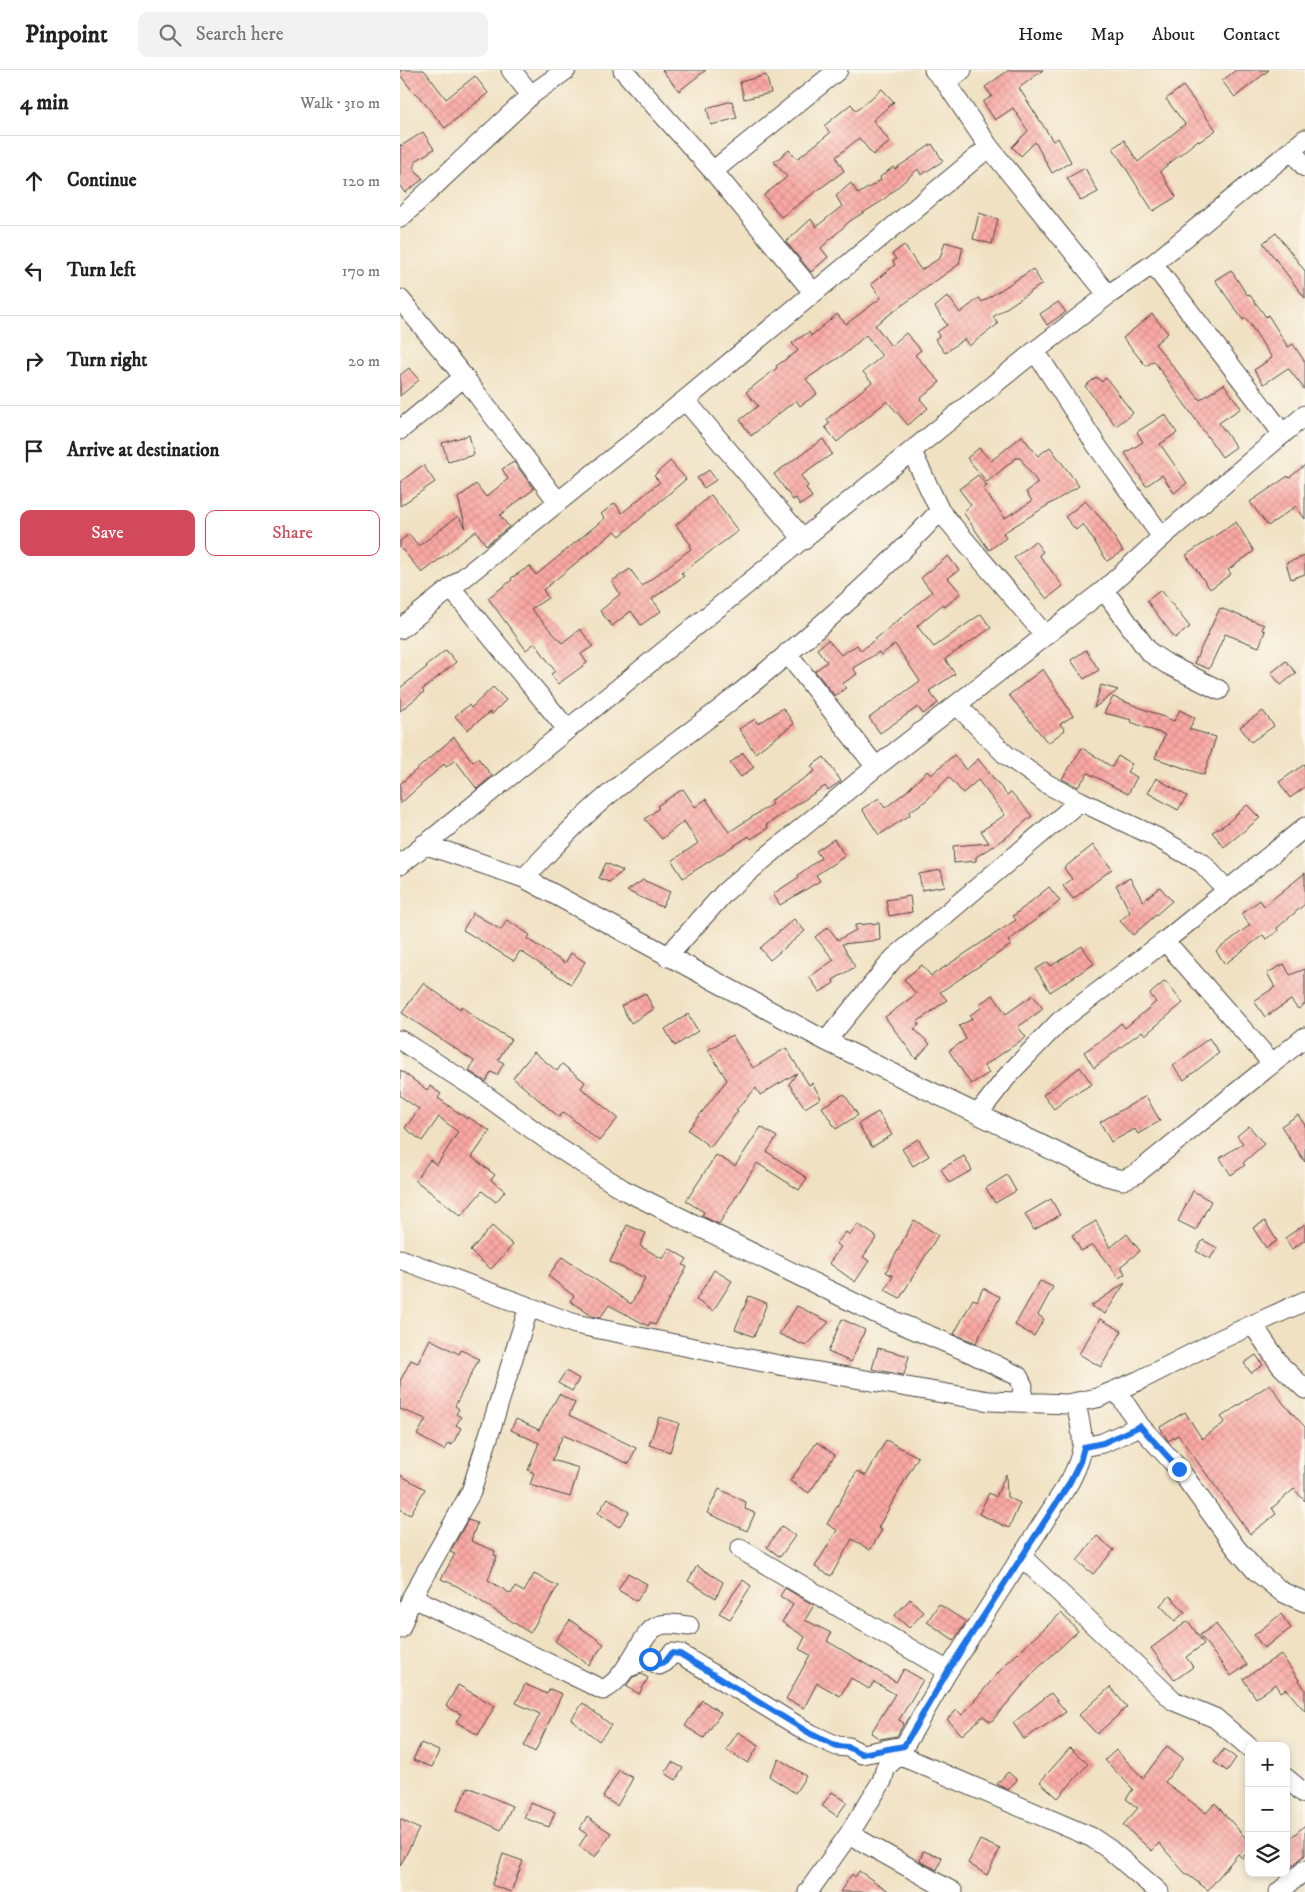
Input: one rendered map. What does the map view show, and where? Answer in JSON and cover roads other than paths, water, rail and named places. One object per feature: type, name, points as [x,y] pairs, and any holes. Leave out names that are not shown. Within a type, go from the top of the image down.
[{"type":"street","points":[[511,70],[531,95]]},
{"type":"street","points":[[400,218],[531,95],[566,70]]},
{"type":"street","points":[[622,70],[713,171],[813,292]]},
{"type":"street","points":[[713,171],[838,70]]},
{"type":"street","points":[[962,70],[940,76],[989,147],[1108,295]]},
{"type":"street","points":[[400,864],[804,540],[1035,351],[1108,295],[1153,264],[1299,144],[1305,167]]},
{"type":"street","points":[[400,629],[685,400],[989,147]]},
{"type":"street","points":[[1153,264],[1283,434]]},
{"type":"street","points":[[400,299],[464,378],[558,502]]},
{"type":"street","points":[[1035,351],[1097,446],[1162,537]]},
{"type":"street","points":[[400,430],[464,378]]},
{"type":"street","points":[[685,400],[804,540]]},
{"type":"street","points":[[667,957],[725,892],[876,767],[1044,634],[1104,590],[1162,537],[1305,415]]},
{"type":"street","points":[[912,452],[940,511],[1044,634]]},
{"type":"street","points":[[524,878],[562,838],[607,796],[726,705],[787,653],[895,559],[940,511]]},
{"type":"street","points":[[451,588],[568,729]]},
{"type":"street","points":[[1104,590],[1149,652],[1218,690]]},
{"type":"street","points":[[787,653],[876,767]]},
{"type":"street","points":[[956,705],[1005,754],[1047,784],[1156,837],[1202,863],[1226,889]]},
{"type":"street","points":[[826,1041],[894,958],[1080,801]]},
{"type":"street","points":[[978,1114],[1009,1074],[1060,1021],[1165,940],[1305,827]]},
{"type":"street","points":[[424,844],[524,878],[667,957],[826,1041],[1106,1176],[1123,1180],[1136,1174],[1305,1037]]},
{"type":"street","points":[[1165,940],[1272,1063]]},
{"type":"street","points":[[400,1040],[475,1088],[557,1147],[624,1190],[866,1309],[972,1353],[1018,1376],[1023,1386],[1021,1402]]},
{"type":"street","points":[[400,1259],[574,1324],[784,1366],[989,1401],[1076,1403],[1116,1390],[1252,1324],[1305,1301]]},
{"type":"street","points":[[400,1629],[412,1597],[470,1492],[529,1307]]},
{"type":"street","points":[[1252,1324],[1281,1366],[1305,1389]]},
{"type":"street","points":[[1116,1390],[1140,1426],[1179,1469],[1236,1548],[1256,1571],[1282,1592],[1305,1602]]},
{"type":"street","points":[[808,1892],[849,1834],[882,1781],[886,1766],[902,1750],[948,1671],[1070,1482],[1080,1462],[1084,1447],[1076,1403]]},
{"type":"street","points":[[1084,1447],[1103,1443],[1140,1426]]},
{"type":"street","points":[[740,1549],[948,1671]]},
{"type":"street","points":[[1021,1556],[1174,1701],[1215,1718],[1245,1744]]},
{"type":"street","points":[[412,1597],[603,1690],[613,1685],[646,1635],[657,1626],[689,1626]]},
{"type":"street","points":[[626,1668],[650,1659],[659,1664],[665,1662],[672,1653],[680,1654],[811,1734],[837,1746],[848,1747],[862,1754],[902,1750],[1090,1837],[1108,1849],[1159,1892]]},
{"type":"street","points":[[1290,1781],[1305,1794]]},
{"type":"street","points":[[849,1834],[953,1892]]},
{"type":"street","points":[[1279,1892],[1305,1870]]}]
